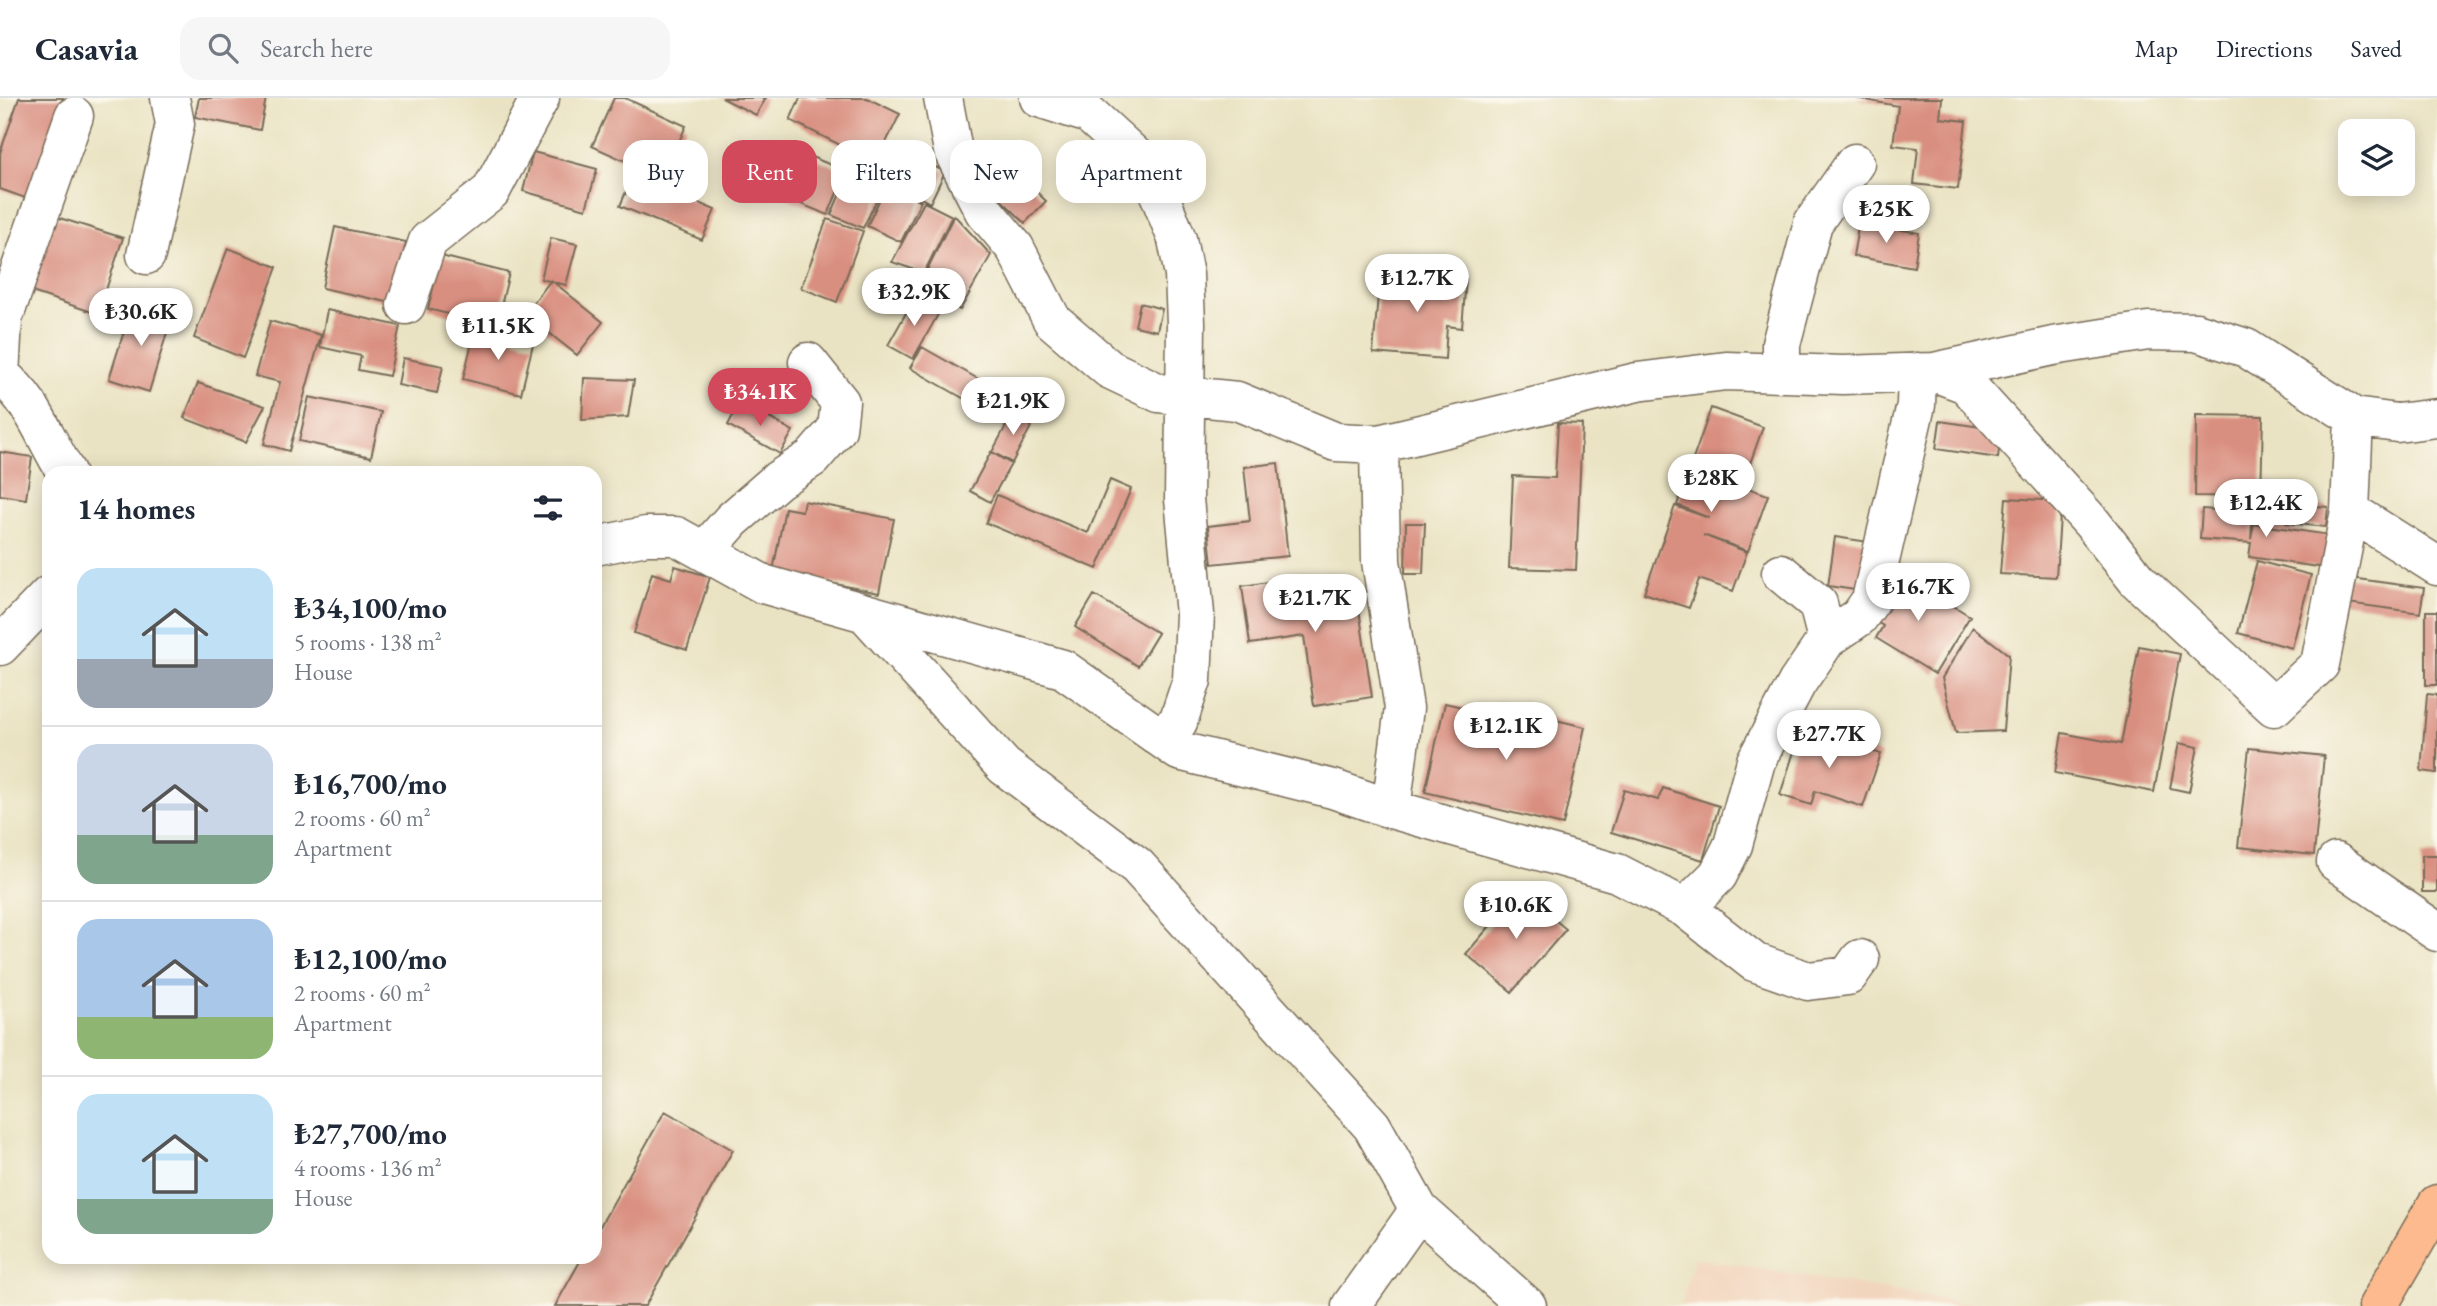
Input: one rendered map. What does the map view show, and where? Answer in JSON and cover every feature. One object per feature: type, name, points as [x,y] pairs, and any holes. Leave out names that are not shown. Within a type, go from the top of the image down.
[{"type":"highway","points":[[2378,1306],[2437,1204]]},
{"type":"street","points":[[146,256],[175,124],[170,98]]},
{"type":"street","points":[[407,305],[428,241],[491,191],[540,98]]},
{"type":"street","points":[[943,98],[953,151],[984,211],[1015,248],[1052,320],[1109,369],[1158,393],[1237,401],[1336,442],[1379,444],[1637,382],[1726,371],[1925,372],[2053,346],[2148,331],[2196,332],[2246,348],[2354,417],[2397,423],[2437,418]]},
{"type":"street","points":[[1039,98],[1095,106],[1149,169],[1177,239],[1184,275],[1184,499],[1195,614],[1192,680],[1178,722],[1159,737]]},
{"type":"street","points":[[63,466],[32,407],[17,388],[0,375],[3,319],[74,116]]},
{"type":"street","points":[[1781,373],[1781,344],[1813,222],[1854,163]]},
{"type":"street","points":[[705,551],[733,520],[778,480],[812,458],[837,429],[839,402],[808,362]]},
{"type":"street","points":[[1925,372],[1966,384],[2092,523],[2137,580],[2274,707],[2320,664],[2350,511],[2354,417]]},
{"type":"street","points":[[1685,908],[1718,874],[1733,845],[1756,761],[1797,683],[1827,639],[1859,617],[1871,600],[1925,372]]},
{"type":"street","points":[[1379,444],[1381,561],[1404,708],[1391,809]]},
{"type":"street","points":[[2350,511],[2437,566]]},
{"type":"street","points":[[602,545],[646,537],[676,536],[763,584],[1063,669],[1179,751],[1333,789],[1391,809],[1617,873],[1685,908],[1755,962],[1808,981],[1848,976],[1860,959]]},
{"type":"street","points":[[1781,573],[1818,604],[1827,639]]},
{"type":"street","points":[[0,646],[42,602]]},
{"type":"street","points":[[865,613],[1004,766],[1137,866],[1371,1126],[1419,1210],[1527,1306]]},
{"type":"street","points":[[2336,862],[2437,932]]},
{"type":"street","points":[[1351,1306],[1419,1210]]},
{"type":"shaded area","points":[[1694,1258],[1982,1306],[1681,1306]]},
{"type":"building","points":[[19,98],[63,98],[28,199],[0,189],[0,153]]},
{"type":"building","points":[[199,98],[266,98],[260,130],[195,117]]},
{"type":"building","points":[[614,98],[625,98],[686,126],[680,140],[623,140],[623,160],[592,146]]},
{"type":"building","points":[[722,98],[766,98],[756,115]]},
{"type":"building","points":[[800,98],[867,98],[900,114],[887,140],[831,140],[790,120]]},
{"type":"building","points":[[1855,98],[1942,98],[1940,118],[1966,121],[1958,189],[1914,184],[1918,148],[1893,145],[1898,106]]},
{"type":"building","points":[[533,152],[597,169],[586,209],[523,191]]},
{"type":"building","points":[[817,159],[831,165],[833,203],[828,215],[798,203],[817,203]]},
{"type":"building","points":[[936,167],[945,172],[936,191]]},
{"type":"building","points":[[1042,197],[1046,201],[1025,223],[1005,203],[1042,203]]},
{"type":"building","points":[[623,199],[623,203],[699,203],[715,210],[702,240],[620,206]]},
{"type":"building","points":[[836,203],[875,203],[863,228],[831,215]]},
{"type":"building","points":[[878,203],[920,203],[901,242],[867,226]]},
{"type":"building","points":[[923,203],[952,216],[924,273],[892,262]]},
{"type":"building","points":[[50,215],[123,238],[98,314],[26,290]]},
{"type":"building","points":[[954,215],[991,255],[960,310],[929,295],[935,283],[923,278]]},
{"type":"building","points":[[827,219],[863,231],[837,302],[801,288]]},
{"type":"building","points":[[1859,222],[1919,233],[1914,267],[1853,256]]},
{"type":"building","points":[[335,227],[406,242],[392,303],[322,288]]},
{"type":"building","points":[[551,238],[577,244],[566,285],[541,279]]},
{"type":"building","points":[[228,248],[277,267],[243,358],[194,338]]},
{"type":"building","points":[[441,256],[509,273],[496,326],[428,309]]},
{"type":"building","points":[[1380,272],[1466,279],[1462,328],[1447,326],[1445,359],[1373,353]]},
{"type":"building","points":[[551,280],[603,322],[577,355],[525,314]]},
{"type":"building","points":[[915,297],[940,311],[913,359],[888,345]]},
{"type":"building","points":[[133,303],[172,316],[149,392],[109,379]]},
{"type":"building","points":[[1140,303],[1162,309],[1157,331],[1135,326]]},
{"type":"building","points":[[327,310],[400,326],[389,376],[358,370],[361,356],[320,347]]},
{"type":"building","points":[[270,321],[321,335],[289,451],[264,444],[280,382],[255,376]]},
{"type":"building","points":[[475,330],[533,344],[521,394],[463,379]]},
{"type":"building","points":[[922,347],[980,380],[968,401],[910,368]]},
{"type":"building","points":[[403,358],[443,366],[437,393],[398,385]]},
{"type":"building","points":[[584,378],[634,380],[628,417],[582,420]]},
{"type":"building","points":[[198,383],[265,406],[246,442],[184,418]]},
{"type":"building","points":[[309,397],[381,412],[371,457],[299,441]]},
{"type":"building","points":[[740,402],[793,431],[780,454],[728,425]]},
{"type":"building","points":[[1711,408],[1763,427],[1742,486],[1768,495],[1748,551],[1703,535],[1747,552],[1733,591],[1699,579],[1689,608],[1644,593],[1675,506],[1709,518],[1677,505]]},
{"type":"building","points":[[1014,411],[1034,421],[1012,463],[992,452]]},
{"type":"building","points":[[2196,415],[2263,416],[2261,497],[2195,496]]},
{"type":"building","points":[[1940,421],[2001,430],[1998,458],[1936,449]]},
{"type":"building","points":[[1558,423],[1582,424],[1576,570],[1509,568],[1513,476],[1555,478]]},
{"type":"building","points":[[0,452],[32,457],[26,499],[0,495]]},
{"type":"building","points":[[991,452],[1011,464],[990,502],[970,491]]},
{"type":"building","points":[[1278,463],[1288,556],[1212,564],[1208,526],[1250,521],[1244,467]]},
{"type":"building","points":[[1110,480],[1131,489],[1097,569],[986,523],[997,495],[1088,533]]},
{"type":"building","points":[[2006,498],[2061,501],[2056,577],[2000,574]]},
{"type":"building","points":[[804,501],[894,519],[879,593],[773,571],[785,508],[802,511]]},
{"type":"building","points":[[2288,504],[2328,507],[2326,527],[2286,523]]},
{"type":"building","points":[[2202,509],[2253,513],[2251,539],[2254,524],[2330,535],[2326,568],[2249,557],[2251,543],[2200,539]]},
{"type":"building","points":[[1406,523],[1425,523],[1423,574],[1405,574]]},
{"type":"building","points":[[1835,537],[1869,542],[1862,591],[1828,586]]},
{"type":"building","points":[[2257,561],[2311,575],[2292,648],[2238,633]]},
{"type":"building","points":[[675,566],[710,577],[687,650],[634,633],[652,573],[671,579]]},
{"type":"building","points":[[1898,572],[1970,616],[1935,674],[1876,638],[1883,626],[1871,618]]},
{"type":"building","points":[[2343,577],[2424,588],[2420,613],[2340,602]]},
{"type":"building","points":[[1294,578],[1296,591],[1355,582],[1372,697],[1314,706],[1304,636],[1250,644],[1242,586]]},
{"type":"building","points":[[1094,595],[1158,633],[1138,666],[1075,627]]},
{"type":"building","points":[[2426,611],[2437,611],[2437,685],[2426,685]]},
{"type":"building","points":[[1973,627],[2009,655],[2003,731],[1956,733],[1942,678]]},
{"type":"building","points":[[2139,646],[2180,654],[2154,792],[2055,773],[2062,733],[2121,744]]},
{"type":"building","points":[[2427,694],[2437,695],[2437,773],[2421,771]]},
{"type":"building","points":[[1445,703],[1521,721],[1523,712],[1585,727],[1563,825],[1425,792]]},
{"type":"building","points":[[1802,727],[1881,754],[1863,807],[1815,791],[1811,805],[1780,795]]},
{"type":"building","points":[[2179,743],[2198,747],[2189,792],[2170,788]]},
{"type":"building","points":[[2249,748],[2324,756],[2314,855],[2238,847]]},
{"type":"building","points":[[1663,788],[1719,806],[1703,860],[1611,832],[1624,790],[1658,800]]},
{"type":"building","points":[[2422,855],[2437,855],[2437,892],[2422,892]]},
{"type":"building","points":[[1520,891],[1566,929],[1512,992],[1466,954]]},
{"type":"building","points":[[665,1111],[733,1150],[645,1306],[555,1306],[579,1264],[602,1264],[602,1223]]}]
